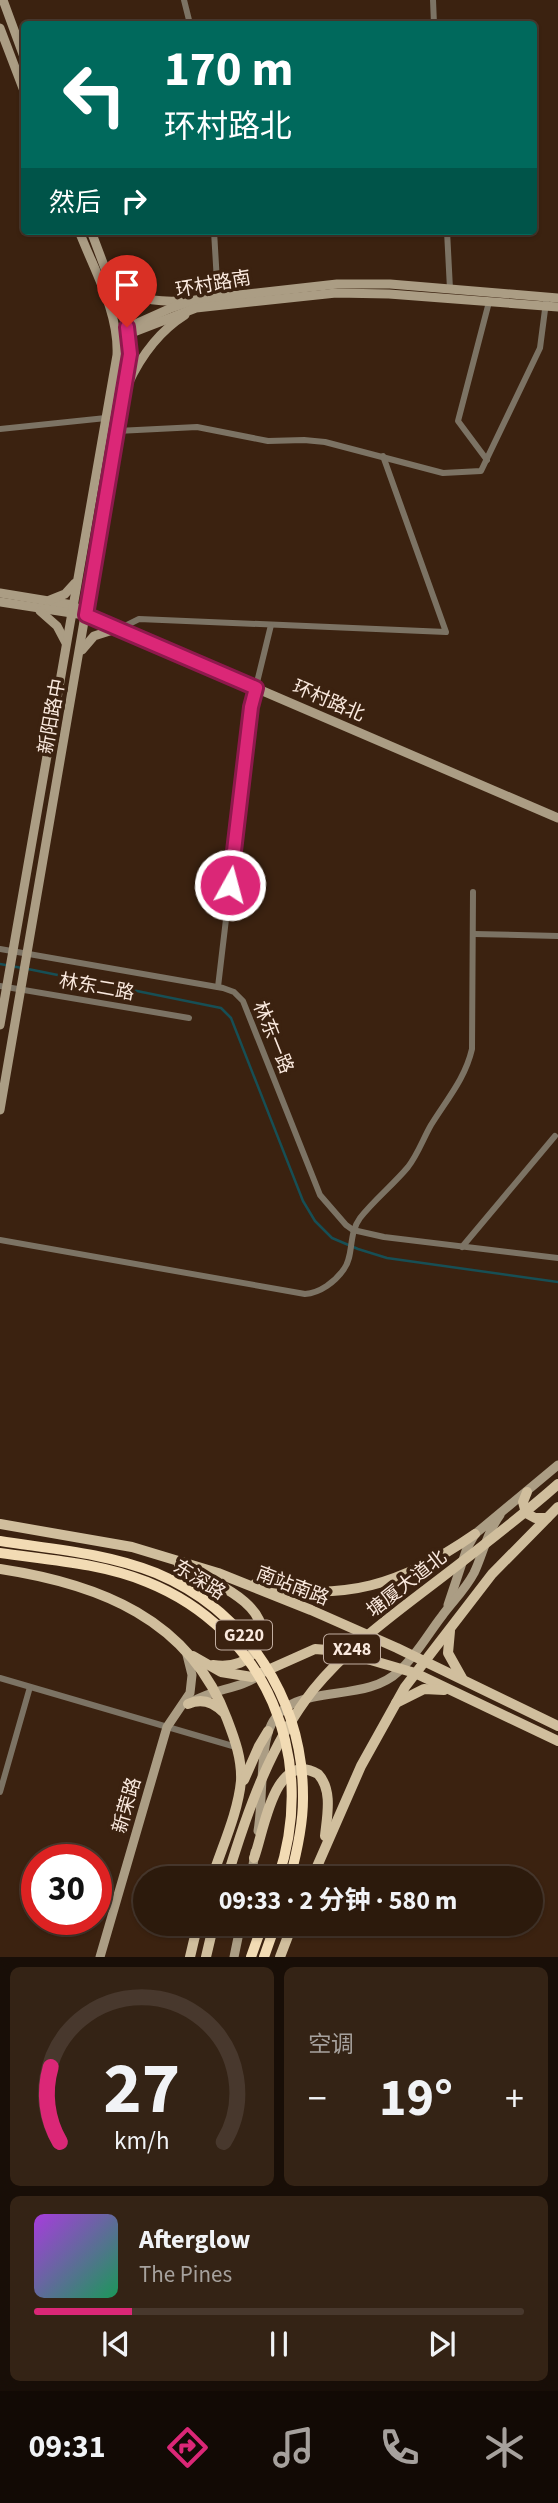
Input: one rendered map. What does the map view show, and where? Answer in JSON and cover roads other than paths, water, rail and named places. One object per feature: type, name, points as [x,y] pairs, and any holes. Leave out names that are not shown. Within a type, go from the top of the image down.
[{"type":"highway","name":"东深路","points":[[5,1547],[146,1581],[205,1614],[245,1654],[276,1710],[288,1752],[292,1790],[291,1818],[281,1866]]},
{"type":"highway","name":"东深路","points":[[5,1547],[100,1557],[155,1573],[198,1595],[245,1636],[267,1666],[282,1694],[299,1750],[303,1800],[292,1866]]},
{"type":"highway","points":[[251,1957],[258,1936]]},
{"type":"highway","points":[[264,1957],[271,1936]]},
{"type":"main road","points":[[3,0],[21,49]]},
{"type":"main road","points":[[0,28],[21,83]]},
{"type":"main road","points":[[81,235],[117,335]]},
{"type":"main road","points":[[93,235],[128,331]]},
{"type":"main road","points":[[108,275],[120,289],[141,298],[195,304]]},
{"type":"main road","name":"环村路南","points":[[117,335],[195,304],[337,284],[390,284],[450,289],[546,302],[558,307]]},
{"type":"main road","name":"环村路南","points":[[218,300],[363,292],[489,302],[546,302],[558,298]]},
{"type":"main road","points":[[122,399],[139,362],[149,348],[195,304]]},
{"type":"main road","name":"新阳路中","points":[[0,1110],[130,354],[128,331]]},
{"type":"main road","name":"新阳路中","points":[[0,1025],[5,984],[117,355],[117,335]]},
{"type":"main road","points":[[41,600],[61,597],[78,579]]},
{"type":"main road","points":[[0,593],[72,609]]},
{"type":"main road","points":[[0,602],[29,607],[72,609]]},
{"type":"main road","points":[[29,607],[53,620],[66,644]]},
{"type":"main road","name":"环村路北","points":[[72,609],[558,818]]},
{"type":"main road","points":[[79,655],[94,636],[119,629]]},
{"type":"main road","points":[[218,1573],[285,1589],[359,1588],[388,1582],[423,1567],[475,1534],[558,1465]]},
{"type":"main road","name":"塘厦大道北","points":[[231,1866],[249,1808],[268,1764],[290,1723],[313,1690],[364,1637],[515,1521],[558,1484]]},
{"type":"main road","points":[[527,1492],[523,1502],[526,1513],[535,1518],[547,1518]]},
{"type":"main road","points":[[317,1866],[361,1766],[393,1706],[415,1673],[492,1574],[558,1507]]},
{"type":"main road","points":[[216,1866],[253,1759],[273,1721],[288,1706],[306,1698],[376,1687],[402,1668],[469,1582],[491,1528],[500,1515]]},
{"type":"main road","name":"南站南路","points":[[0,1524],[132,1547],[218,1573],[312,1610],[413,1655],[558,1726]]},
{"type":"main road","points":[[446,1611],[467,1548],[475,1534]]},
{"type":"main road","points":[[132,1547],[226,1588],[253,1609],[260,1629],[253,1653],[241,1662],[226,1666],[202,1662]]},
{"type":"main road","points":[[0,1569],[47,1577],[106,1596],[144,1615],[184,1649],[221,1672],[232,1675],[259,1675]]},
{"type":"main road","points":[[453,1624],[448,1636],[448,1653],[457,1672],[466,1682]]},
{"type":"main road","points":[[185,1706],[201,1696],[248,1682],[301,1654],[324,1648],[415,1673],[558,1741]]},
{"type":"main road","points":[[184,1649],[215,1692],[227,1718],[240,1762],[239,1796]]},
{"type":"main road","points":[[184,1649],[189,1659],[192,1683],[185,1706]]},
{"type":"main road","points":[[393,1706],[424,1689],[453,1692]]},
{"type":"main road","points":[[185,1706],[198,1701],[208,1702],[217,1706],[227,1718]]},
{"type":"main road","name":"新荣路","points":[[100,1957],[167,1727],[185,1706]]},
{"type":"main road","points":[[253,1866],[268,1731]]},
{"type":"main road","points":[[254,1858],[278,1786],[288,1774],[300,1769],[318,1774],[326,1785],[328,1800],[324,1847]]},
{"type":"main road","points":[[190,1957],[195,1936]]},
{"type":"main road","points":[[206,1957],[211,1936]]},
{"type":"main road","points":[[234,1957],[238,1936]]},
{"type":"main road","points":[[281,1957],[288,1936]]},
{"type":"street","points":[[184,0],[189,21]]},
{"type":"street","points":[[433,0],[434,21]]},
{"type":"street","points":[[214,235],[218,300]]},
{"type":"street","points":[[447,235],[450,289]]},
{"type":"street","points":[[487,460],[458,421],[489,302]]},
{"type":"street","points":[[117,430],[197,428],[268,441],[325,442],[443,473],[481,471],[540,348],[546,302]]},
{"type":"street","points":[[0,429],[106,418]]},
{"type":"street","points":[[119,629],[139,619],[446,632],[383,456]]},
{"type":"street","points":[[218,987],[251,707],[271,625]]},
{"type":"street","points":[[0,1240],[305,1294],[315,1294],[324,1288],[344,1270],[353,1230],[360,1219],[409,1166],[430,1126],[464,1077],[472,1049],[473,892]]},
{"type":"street","points":[[474,934],[558,936]]},
{"type":"street","name":"林东一路","points":[[0,949],[12,956],[26,959],[218,987],[234,992],[243,1001],[320,1195],[337,1217],[353,1230]]},
{"type":"street","name":"林东二路","points":[[5,984],[189,1018]]},
{"type":"street","points":[[462,1247],[555,1136]]},
{"type":"street","points":[[353,1230],[384,1237],[558,1258]]},
{"type":"street","points":[[0,1678],[236,1747]]},
{"type":"street","points":[[0,1791],[30,1687]]},
{"type":"waterway","points":[[0,964],[22,968]]},
{"type":"waterway","points":[[28,969],[221,1008],[231,1018],[303,1201],[315,1221],[332,1238],[387,1258],[558,1282]]}]
